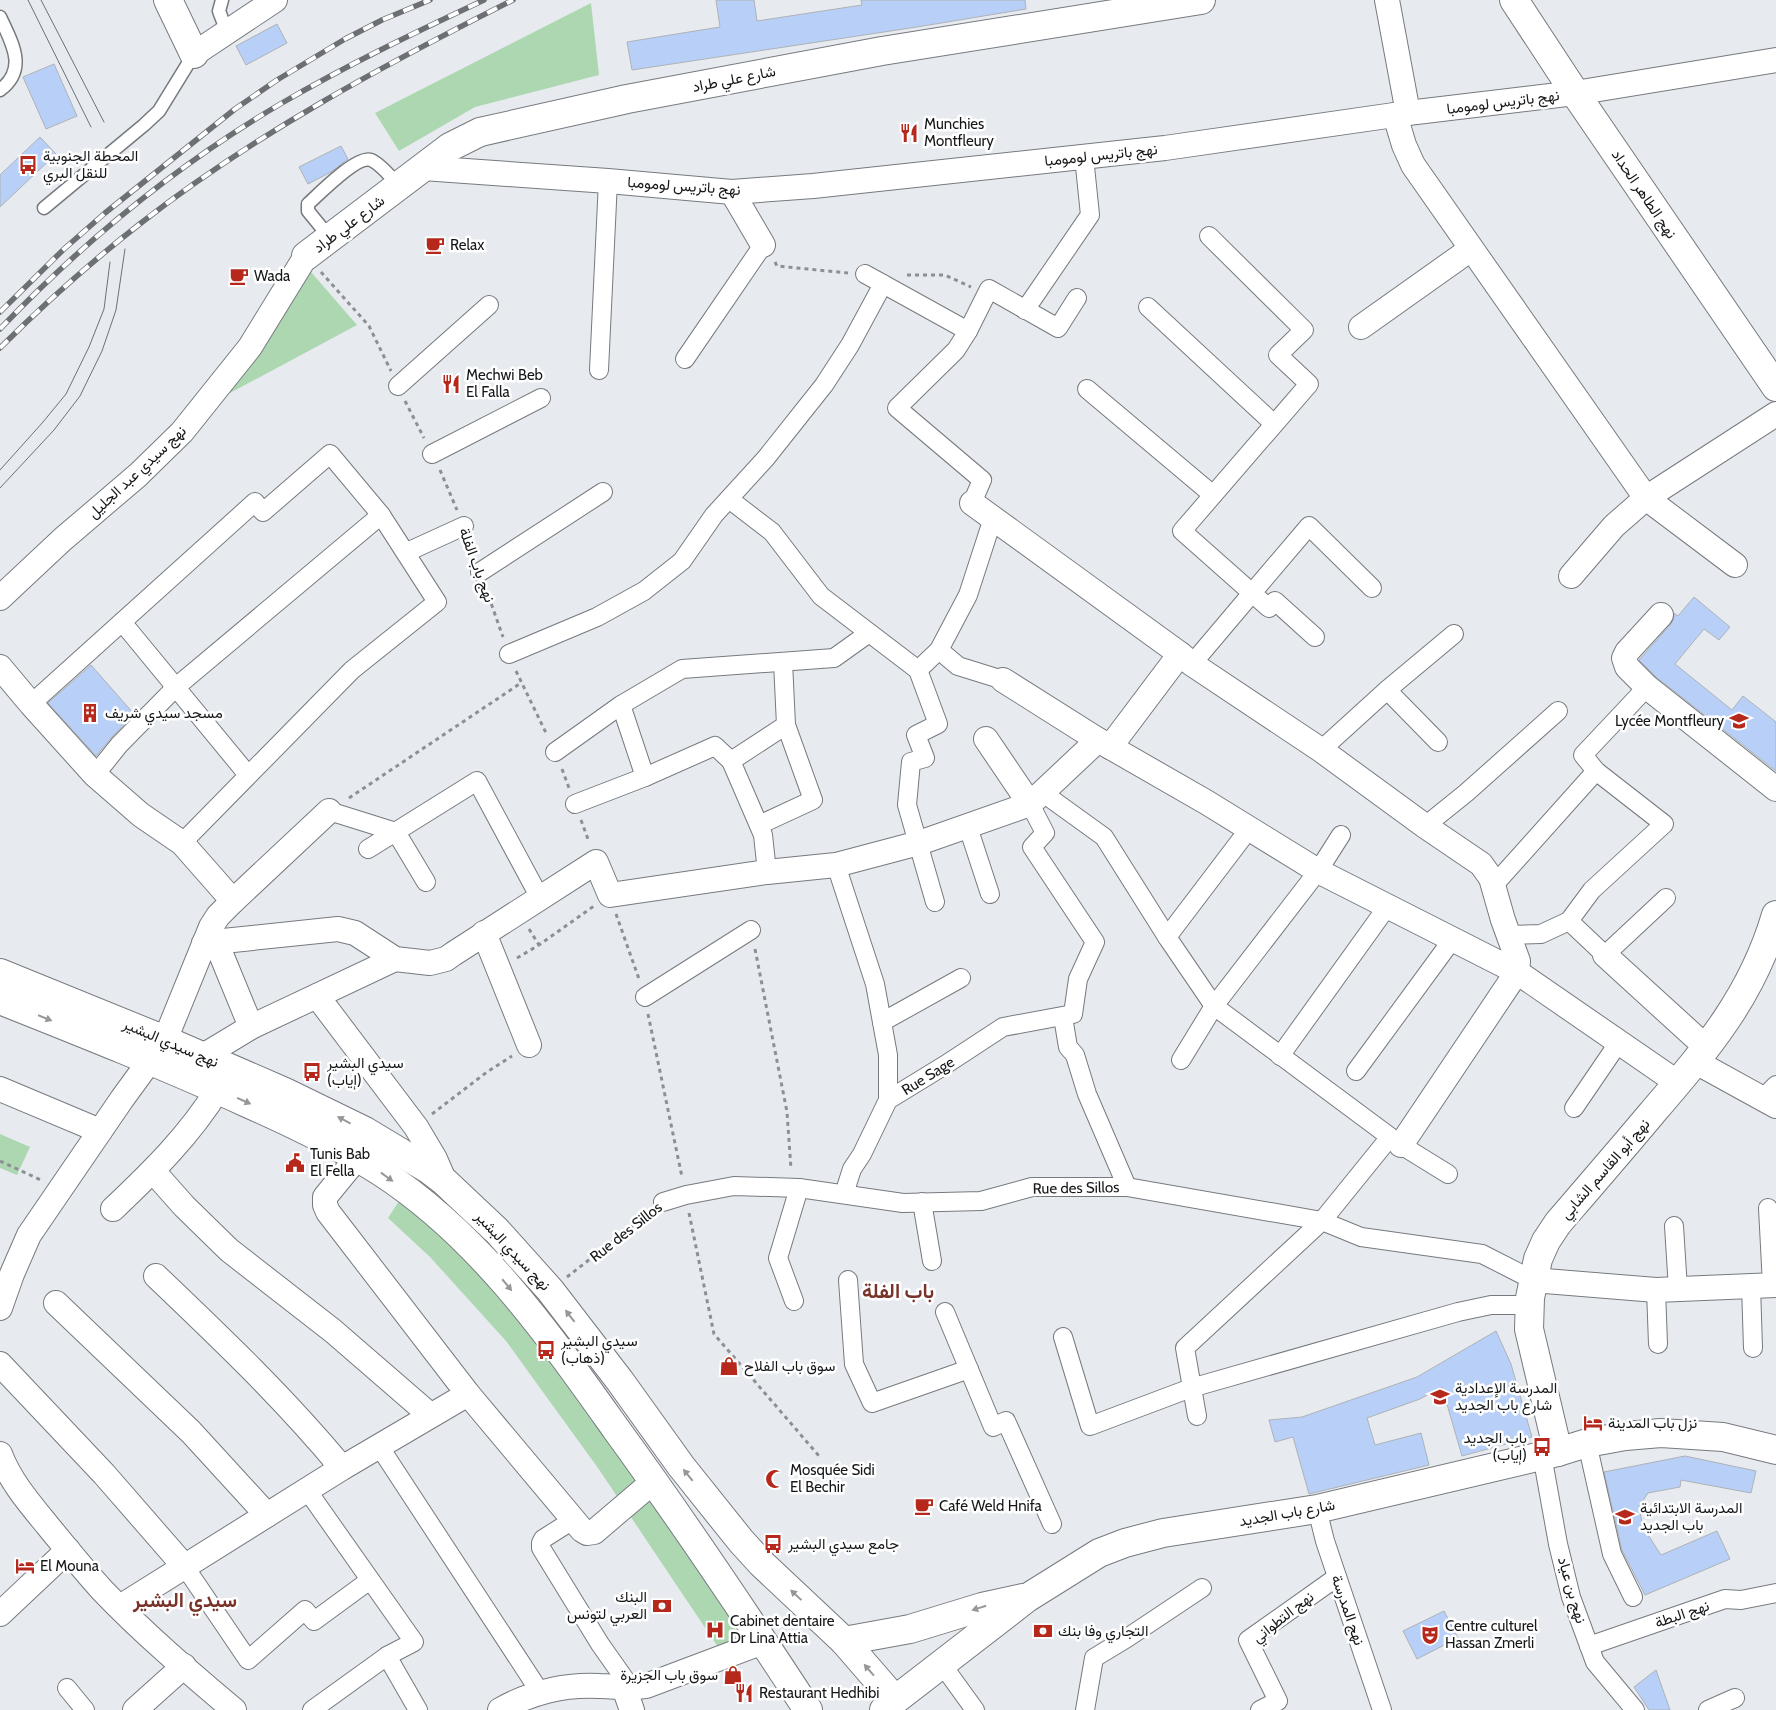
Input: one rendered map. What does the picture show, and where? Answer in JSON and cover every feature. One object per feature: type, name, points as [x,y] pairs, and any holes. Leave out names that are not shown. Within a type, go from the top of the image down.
[{"type":"main road","points":[[168,0],[194,54]]},
{"type":"main road","name":"شارع علي طراد","points":[[306,256],[450,147],[480,132],[627,99],[882,51],[1201,0]]},
{"type":"main road","name":"نهج الطاهر الحداد","points":[[1514,0],[1575,93],[1776,387]]},
{"type":"main road","name":"نهج أبو القاسم الشابي","points":[[1550,1453],[1529,1329],[1530,1298],[1538,1259],[1546,1241],[1558,1224],[1702,1055],[1732,1014],[1772,945],[1776,915]]},
{"type":"main road","name":"نهج سيدي البشير","points":[[0,973],[158,1050],[218,1090],[307,1131],[357,1158],[382,1172],[436,1214],[485,1260],[528,1309],[589,1390],[654,1481],[808,1710]]},
{"type":"main road","name":"نهج سيدي البشير","points":[[0,1000],[158,1050],[203,1056],[336,1116],[428,1169],[497,1231],[550,1290],[620,1381],[681,1466],[742,1541],[761,1562],[844,1641],[889,1705]]},
{"type":"main road","points":[[528,1309],[550,1290]]},
{"type":"main road","name":"شارع باب الجديد","points":[[889,1705],[1027,1598],[1099,1553],[1130,1541],[1163,1533],[1317,1509],[1587,1443],[1625,1436],[1660,1433],[1723,1437],[1776,1450]]},
{"type":"main road","name":"شارع باب الجديد","points":[[844,1641],[910,1629],[989,1605],[1027,1598]]},
{"type":"street","points":[[194,54],[275,0]]},
{"type":"street","points":[[1387,0],[1402,114],[1404,145],[1413,165],[1646,498],[1735,565]]},
{"type":"street","name":"نهج باتريس لومومبا","points":[[423,168],[732,192],[813,186],[1165,148],[1402,114],[1772,68]]},
{"type":"street","points":[[1025,310],[1090,215],[1084,157]]},
{"type":"street","points":[[598,370],[608,181]]},
{"type":"street","points":[[685,359],[763,245],[732,192]]},
{"type":"street","points":[[1209,236],[1304,330],[1278,355],[1309,384],[1182,531],[1269,608],[1275,601],[1315,637]]},
{"type":"street","points":[[1361,327],[1471,249]]},
{"type":"street","name":"نهج سيدي عبد الجليل","points":[[0,598],[138,475],[182,432],[250,347],[306,256]]},
{"type":"street","points":[[865,274],[968,331]]},
{"type":"street","points":[[509,654],[597,617],[644,590],[682,561],[714,515],[766,458],[824,385],[850,345],[883,284]]},
{"type":"street","points":[[1077,298],[1058,328],[988,289],[968,331],[956,350],[897,408],[982,480],[972,503],[1186,659],[1321,750],[1481,864],[1488,872],[1502,920],[1518,961],[1517,972],[1395,1141],[1322,1221],[1185,1348],[1196,1416]]},
{"type":"street","points":[[398,386],[489,305]]},
{"type":"street","points":[[1148,307],[1274,424]]},
{"type":"street","points":[[1087,389],[1212,495]]},
{"type":"street","points":[[432,454],[541,398]]},
{"type":"street","points":[[1571,576],[1614,526],[1646,498],[1776,414]]},
{"type":"street","points":[[30,704],[255,502],[263,512],[330,454],[381,515],[438,602],[352,670],[182,843]]},
{"type":"street","points":[[480,572],[603,492]]},
{"type":"street","points":[[729,499],[772,532],[821,596],[918,670],[938,724],[916,735],[925,758],[912,762],[907,806],[935,902]]},
{"type":"street","points":[[95,775],[120,745],[176,687],[381,515]]},
{"type":"street","points":[[918,670],[939,650],[968,595],[993,518]]},
{"type":"street","points":[[407,552],[464,526]]},
{"type":"street","points":[[210,943],[338,929],[355,933],[395,959],[430,963],[437,962],[453,954],[596,862],[610,895],[767,872],[836,865],[918,843],[968,827],[1036,798],[1104,744],[1252,593],[1309,526],[1372,588]]},
{"type":"street","points":[[1660,615],[1627,652],[1624,658],[1627,667],[1647,687],[1776,788]]},
{"type":"street","points":[[122,622],[248,774]]},
{"type":"street","points":[[555,752],[621,705],[682,669],[834,658],[869,633]]},
{"type":"street","points":[[1321,750],[1387,690],[1454,634]]},
{"type":"street","points":[[939,650],[958,666],[1003,680],[1104,744],[1206,802],[1318,871],[1517,972],[1678,1082]]},
{"type":"street","points":[[758,825],[813,800],[786,725],[783,662]]},
{"type":"street","points":[[0,667],[30,704],[95,775],[141,815],[182,843],[233,901]]},
{"type":"street","points":[[1509,935],[1541,934],[1569,921],[1592,890],[1664,824],[1596,770],[1583,755],[1647,687]]},
{"type":"street","points":[[1387,690],[1438,742]]},
{"type":"street","points":[[621,705],[644,777]]},
{"type":"street","points":[[1426,826],[1558,711]]},
{"type":"street","points":[[731,761],[786,725]]},
{"type":"street","points":[[986,739],[1036,798],[1104,837],[1167,937],[1214,1006],[1395,1141],[1448,1174]]},
{"type":"street","points":[[575,804],[715,746],[731,761],[763,836],[767,872]]},
{"type":"street","points":[[1493,886],[1596,770]]},
{"type":"street","points":[[368,849],[476,781],[540,898]]},
{"type":"street","points":[[1036,798],[1044,833],[1032,847],[1095,942],[1078,979],[1073,1014],[1063,1017],[1068,1047],[1074,1055],[1087,1094],[1127,1187]]},
{"type":"street","points":[[0,1308],[29,1235],[158,1050],[210,943],[211,927],[218,916],[233,901],[329,811],[396,832],[426,882]]},
{"type":"street","points":[[968,827],[990,894]]},
{"type":"street","points":[[1167,937],[1249,829]]},
{"type":"street","points":[[1181,1060],[1214,1006],[1318,871],[1342,835]]},
{"type":"street","points":[[836,865],[875,984],[888,1055],[888,1100]]},
{"type":"street","points":[[1605,955],[1666,898]]},
{"type":"street","points":[[1280,1056],[1387,907]]},
{"type":"street","points":[[1569,921],[1605,955],[1702,1055],[1772,1096]]},
{"type":"street","points":[[645,997],[751,930]]},
{"type":"street","points":[[484,933],[529,1045]]},
{"type":"street","points":[[1356,1071],[1452,940]]},
{"type":"street","points":[[210,943],[251,1027]]},
{"type":"street","points":[[203,1056],[251,1027],[395,959]]},
{"type":"street","points":[[882,1022],[961,978]]},
{"type":"street","points":[[317,996],[416,1127],[435,1160],[444,1182]]},
{"type":"street","name":"Rue Sage","points":[[844,1194],[852,1168],[862,1154],[888,1100],[1004,1026],[1063,1017]]},
{"type":"street","points":[[1574,1108],[1619,1042]]},
{"type":"street","points":[[0,1089],[100,1131]]},
{"type":"street","points":[[113,1208],[153,1171],[204,1111],[218,1090]]},
{"type":"street","points":[[357,1158],[325,1197],[326,1209],[468,1394],[584,1532],[590,1534],[594,1532],[654,1481]]},
{"type":"street","points":[[153,1171],[184,1206],[229,1250],[333,1331],[430,1415]]},
{"type":"street","name":"Rue des Sillos","points":[[663,1202],[686,1195],[734,1186],[796,1188],[902,1203],[981,1201],[1032,1187],[1127,1187],[1322,1221],[1361,1237],[1482,1254],[1533,1280]]},
{"type":"street","points":[[794,1301],[778,1258],[796,1188]]},
{"type":"street","points":[[922,1202],[932,1261]]},
{"type":"street","points":[[1753,1348],[1766,1286],[1768,1208]]},
{"type":"street","points":[[1658,1344],[1667,1289],[1674,1226]]},
{"type":"street","points":[[156,1276],[268,1385],[307,1426],[342,1468]]},
{"type":"street","points":[[848,1280],[854,1364],[872,1402],[969,1369]]},
{"type":"street","points":[[1533,1280],[1667,1289],[1766,1286]]},
{"type":"street","points":[[56,1303],[191,1432],[267,1515]]},
{"type":"street","points":[[1063,1337],[1090,1426],[1191,1388],[1458,1312],[1491,1305],[1518,1305]]},
{"type":"street","points":[[946,1312],[993,1427],[1006,1421],[1052,1524]]},
{"type":"street","points":[[0,1364],[104,1474],[185,1567],[248,1660],[305,1610],[314,1621],[370,1580]]},
{"type":"street","points":[[120,1607],[342,1468],[468,1394]]},
{"type":"street","points":[[1587,1443],[1612,1554],[1634,1598]]},
{"type":"street","points":[[379,1446],[540,1692]]},
{"type":"street","name":"نهج بن عياد","points":[[1550,1453],[1558,1544],[1571,1597],[1595,1662],[1635,1710]]},
{"type":"street","points":[[2,1465],[68,1550],[120,1607],[234,1710]]},
{"type":"street","points":[[307,1490],[414,1642],[386,1656],[312,1710]]},
{"type":"street","name":"نهج المدرسة","points":[[1317,1509],[1325,1540],[1382,1710]]},
{"type":"street","points":[[573,1520],[543,1539],[541,1548],[629,1695]]},
{"type":"street","points":[[0,1614],[68,1550]]},
{"type":"street","name":"نهج التطواني","points":[[1260,1710],[1278,1701],[1248,1640],[1337,1577]]},
{"type":"street","points":[[1085,1710],[1094,1658],[1202,1588]]},
{"type":"street","name":"نهج البطة","points":[[1589,1646],[1725,1599],[1741,1600],[1776,1593]]},
{"type":"street","points":[[513,1707],[540,1692],[588,1686],[629,1695],[646,1686],[763,1642]]},
{"type":"street","points":[[386,1656],[418,1710]]},
{"type":"street","points":[[941,1663],[975,1710]]},
{"type":"street","points":[[135,1710],[184,1666]]},
{"type":"street","points":[[67,1688],[85,1710]]},
{"type":"street","points":[[1708,1710],[1735,1698]]},
{"type":"lane","points":[[222,0],[219,12],[227,32]]},
{"type":"lane","points":[[0,17],[11,42],[17,66],[9,83],[0,90]]},
{"type":"lane","points":[[44,208],[144,125],[159,110],[194,54]]},
{"type":"lane","points":[[330,238],[308,211],[308,204],[355,163],[366,159],[372,160],[399,186]]},
{"type":"path","name":"نهج باب الفلة","points":[[306,256],[369,326],[432,454],[464,526],[509,654],[555,752],[596,862]]},
{"type":"path","points":[[329,811],[521,682]]},
{"type":"path","points":[[499,969],[539,945],[610,895]]},
{"type":"path","points":[[751,930],[787,1112],[796,1188]]},
{"type":"path","points":[[416,1127],[487,1072],[529,1045]]},
{"type":"path","points":[[0,1161],[60,1188]]},
{"type":"path","name":"Rue des Sillos","points":[[550,1290],[663,1202]]},
{"type":"green space","points":[[591,3],[599,75],[475,107],[399,151],[375,113]]},
{"type":"green space","points":[[311,272],[357,325],[215,401]]},
{"type":"green space","points":[[0,1134],[30,1147],[17,1175],[0,1168]]},
{"type":"green space","points":[[399,1201],[444,1237],[523,1324],[621,1456],[743,1637],[720,1650],[598,1468],[506,1341],[430,1257],[388,1218]]},
{"type":"building","points":[[716,0],[754,0],[757,21],[862,5],[861,0],[1025,0],[1026,9],[632,70],[627,42],[720,27]]},
{"type":"building","points":[[277,24],[287,43],[246,65],[236,46]]},
{"type":"building","points":[[54,64],[77,116],[46,129],[23,77]]},
{"type":"building","name":"المحطة الجنوبية للنقل البري","points":[[40,137],[56,154],[0,207],[0,175]]},
{"type":"building","points":[[341,146],[348,159],[331,172],[308,184],[299,167]]},
{"type":"building","points":[[1694,597],[1730,627],[1719,640],[1704,629],[1675,664],[1732,710],[1743,696],[1776,722],[1776,771],[1656,677],[1639,660],[1671,624],[1674,613],[1678,616]]},
{"type":"building","name":"مسجد سيدي شريف","points":[[91,665],[134,714],[96,756],[48,703]]},
{"type":"building","name":"المدرسة الإعدادية شارع باب الجديد","points":[[1496,1331],[1511,1364],[1532,1437],[1462,1456],[1442,1387],[1420,1399],[1367,1418],[1375,1445],[1421,1433],[1429,1465],[1309,1494],[1293,1437],[1275,1442],[1269,1420],[1302,1417],[1417,1377]]},
{"type":"building","name":"المدرسة الابتدائية باب الجديد","points":[[1685,1456],[1756,1471],[1751,1493],[1681,1480],[1680,1487],[1648,1493],[1639,1507],[1643,1527],[1661,1555],[1717,1531],[1730,1559],[1645,1595],[1622,1550],[1604,1472]]},
{"type":"building","name":"Centre culturel Hassan Zmerli","points":[[1444,1611],[1458,1638],[1417,1659],[1403,1631]]},
{"type":"building","points":[[1656,1670],[1670,1710],[1649,1710],[1634,1687]]},
{"type":"tram line","points":[[28,0],[91,127]]},
{"type":"tram line","points":[[41,0],[104,122]]},
{"type":"tram line","points":[[0,488],[54,430],[80,396],[102,351],[116,310],[125,249]]},
{"type":"tram line","points":[[0,470],[66,394],[89,347],[104,309],[110,262]]},
{"type":"railway","points":[[0,312],[64,249],[105,213],[235,109],[277,80],[345,39],[382,20],[430,0]]},
{"type":"railway","points":[[0,329],[98,235],[169,178],[206,152],[243,127],[331,75],[484,0]]},
{"type":"railway","points":[[0,348],[51,299],[104,253],[184,191],[229,160],[321,102],[513,0]]},
{"type":"place","name":"Munchies Montfleury","points":[[909,133]]},
{"type":"place","name":"المحطة الجنوبية للنقل البري","points":[[28,165]]},
{"type":"place","name":"Relax","points":[[435,245]]},
{"type":"place","name":"Wada","points":[[239,276]]},
{"type":"place","name":"Mechwi Beb El Falla","points":[[451,384]]},
{"type":"place","name":"مسجد سيدي شريف","points":[[90,713]]},
{"type":"place","name":"Lycée Montfleury","points":[[1739,721]]},
{"type":"place","name":"سيدي البشير (إياب)","points":[[312,1072]]},
{"type":"place","name":"Tunis Bab El Fella","points":[[295,1163]]},
{"type":"place","name":"سيدي البشير (ذهاب)","points":[[546,1350]]},
{"type":"place","name":"سوق باب الفلاح","points":[[729,1366]]},
{"type":"place","name":"المدرسة الإعدادية شارع باب الجديد","points":[[1440,1397]]},
{"type":"place","name":"نزل باب المدينة","points":[[1593,1423]]},
{"type":"place","name":"باب الجديد (إياب)","points":[[1542,1447]]},
{"type":"place","name":"Mosquée Sidi El Bechir","points":[[775,1479]]},
{"type":"place","name":"Café Weld Hnifa","points":[[924,1506]]},
{"type":"place","name":"المدرسة الابتدائية باب الجديد","points":[[1625,1517]]},
{"type":"place","name":"جامع سيدي البشير","points":[[773,1544]]},
{"type":"place","name":"El Mouna","points":[[25,1566]]},
{"type":"place","name":"البنك العربي لتونس","points":[[662,1606]]},
{"type":"place","name":"Cabinet dentaire Dr Lina Attia","points":[[715,1630]]},
{"type":"place","name":"التجاري وفا بنك","points":[[1043,1631]]},
{"type":"place","name":"Centre culturel Hassan Zmerli","points":[[1430,1635]]},
{"type":"place","name":"سوق باب الجزيرة","points":[[733,1675]]},
{"type":"place","name":"Restaurant Hedhibi","points":[[744,1693]]},
{"type":"district","name":"باب الفلة","points":[[898,1291]]},
{"type":"district","name":"سيدي البشير","points":[[185,1600]]}]
